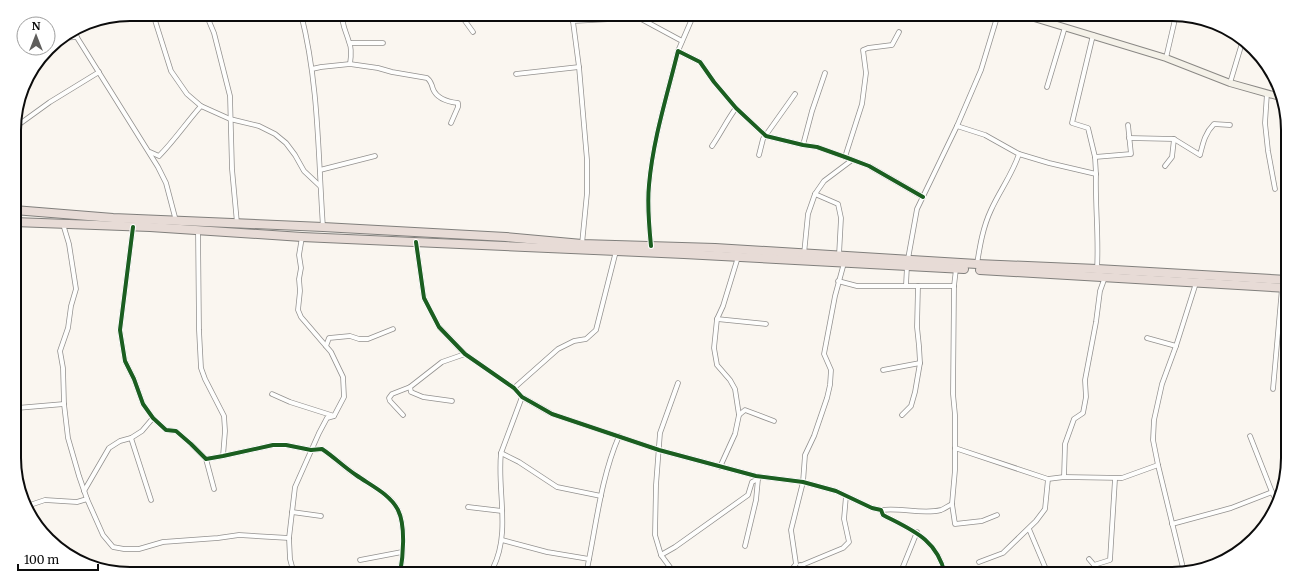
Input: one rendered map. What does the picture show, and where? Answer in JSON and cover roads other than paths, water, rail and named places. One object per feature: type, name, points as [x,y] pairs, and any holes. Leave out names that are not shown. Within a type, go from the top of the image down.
[{"type":"highway","points":[[21,210],[62,215],[506,237],[582,244],[715,248],[839,255],[956,268],[1281,288]]},
{"type":"highway","points":[[21,222],[844,263],[977,264],[1281,280]]},
{"type":"highway","points":[[1241,286],[1243,277]]},
{"type":"street","points":[[155,21],[171,71],[187,94],[200,106],[230,119],[259,126],[274,134],[286,143],[304,171],[320,186]]},
{"type":"street","points":[[209,21],[214,33],[230,96],[232,169],[237,224]]},
{"type":"street","points":[[302,21],[312,69],[318,130],[323,227]]},
{"type":"street","points":[[342,21],[342,26],[350,43],[350,64]]},
{"type":"street","points":[[465,21],[473,32]]},
{"type":"street","points":[[573,21],[588,160],[587,193],[582,244]]},
{"type":"street","points":[[644,21],[682,41]]},
{"type":"street","points":[[651,246],[649,186],[652,159],[658,128],[678,51],[691,21]]},
{"type":"street","points":[[906,285],[907,263],[917,209],[982,70],[996,21]]},
{"type":"street","points":[[1045,21],[1166,58],[1230,83],[1275,96]]},
{"type":"street","points":[[1166,58],[1175,21]]},
{"type":"street","points":[[1047,87],[1065,27]]},
{"type":"street","points":[[845,157],[862,104],[866,73],[864,50],[868,48],[892,45],[899,32]]},
{"type":"street","points":[[1093,35],[1072,123],[1088,128],[1095,157],[1095,208],[1098,250],[1097,269]]},
{"type":"street","points":[[77,37],[149,152],[166,183],[176,221]]},
{"type":"street","points":[[350,43],[383,43]]},
{"type":"street","points":[[1230,83],[1241,46]]},
{"type":"street","points":[[678,51],[700,62],[714,82],[736,108],[766,136],[817,147],[869,166],[923,197]]},
{"type":"street","points":[[312,69],[350,64],[427,78],[430,80],[434,92],[447,101],[458,104],[451,123]]},
{"type":"street","points":[[516,74],[579,67]]},
{"type":"street","points":[[21,123],[50,102],[99,72]]},
{"type":"street","points":[[803,145],[812,111],[825,73]]},
{"type":"street","points":[[1267,93],[1266,123],[1268,151],[1275,189]]},
{"type":"street","points":[[759,155],[763,139],[795,94]]},
{"type":"street","points":[[149,152],[159,156],[172,143],[200,106]]},
{"type":"street","points":[[712,146],[724,128],[728,118],[736,108]]},
{"type":"street","points":[[1129,138],[1174,139],[1200,155],[1206,135],[1214,124],[1230,125]]},
{"type":"street","points":[[1095,157],[1131,154],[1128,125]]},
{"type":"street","points":[[957,126],[985,135],[1019,154],[1096,174]]},
{"type":"street","points":[[1165,166],[1172,157],[1174,139]]},
{"type":"street","points":[[977,264],[982,232],[991,210],[1014,170],[1019,154]]},
{"type":"street","points":[[320,170],[375,156]]},
{"type":"street","points":[[804,254],[808,214],[815,194],[824,181],[852,160]]},
{"type":"street","points":[[815,194],[838,204],[841,218],[839,255]]},
{"type":"street","points":[[64,224],[69,244],[76,289],[71,306],[68,328],[60,351],[63,368],[64,404],[68,438],[78,476],[103,535],[113,547],[124,549],[139,548],[164,542],[240,535],[289,538]]},
{"type":"street","points":[[133,227],[120,330],[125,361],[143,404],[153,418],[166,430],[176,432],[206,459],[214,489]]},
{"type":"street","points":[[198,230],[201,368],[224,416],[225,432],[223,456]]},
{"type":"street","points":[[292,567],[290,559],[289,538],[295,487],[327,418],[334,416],[344,397],[343,377],[337,362],[326,346],[301,317],[298,310],[300,291],[299,279],[302,268],[299,255],[302,237]]},
{"type":"street","points":[[416,242],[424,298],[439,327],[465,354],[514,388],[522,397],[552,414],[619,436],[631,442],[720,467],[757,477],[803,482],[836,491],[872,508],[881,510],[894,509],[929,511],[941,510],[952,504]]},
{"type":"street","points":[[514,388],[558,349],[574,341],[586,339],[596,330],[616,251]]},
{"type":"street","points":[[720,467],[735,434],[739,415],[735,389],[730,380],[717,365],[714,348],[717,319],[723,306],[738,257]]},
{"type":"street","points":[[794,567],[796,564],[791,530],[803,482],[805,455],[814,436],[830,385],[831,370],[824,354],[838,282],[844,263]]},
{"type":"street","points":[[956,268],[954,286],[953,394],[955,415],[955,470],[952,504],[955,524],[982,521],[997,515]]},
{"type":"street","points":[[1064,477],[1066,444],[1074,419],[1083,413],[1086,397],[1086,373],[1096,322],[1100,291],[1105,277]]},
{"type":"street","points":[[838,282],[857,286],[954,286]]},
{"type":"street","points":[[1183,566],[1153,440],[1154,420],[1162,384],[1196,283]]},
{"type":"street","points":[[902,415],[911,406],[920,363],[916,327],[918,286]]},
{"type":"street","points":[[717,319],[766,324]]},
{"type":"street","points":[[1273,389],[1281,322]]},
{"type":"street","points":[[326,346],[329,338],[350,336],[359,339],[368,339],[393,329]]},
{"type":"street","points":[[1147,338],[1176,346]]},
{"type":"street","points":[[403,416],[390,401],[389,398],[392,394],[410,387],[442,362],[465,354]]},
{"type":"street","points":[[883,370],[920,363]]},
{"type":"street","points":[[670,567],[661,555],[655,535],[656,485],[660,433],[678,383]]},
{"type":"street","points":[[410,387],[411,392],[423,397],[452,401]]},
{"type":"street","points":[[272,394],[290,402],[334,416]]},
{"type":"street","points":[[494,567],[497,560],[502,540],[501,453],[522,397]]},
{"type":"street","points":[[21,408],[64,404]]},
{"type":"street","points":[[739,415],[745,410],[774,421]]},
{"type":"street","points":[[84,491],[109,448],[120,441],[131,438],[142,430],[153,418]]},
{"type":"street","points":[[587,567],[595,520],[613,450],[619,436]]},
{"type":"street","points":[[1250,436],[1274,496]]},
{"type":"street","points":[[131,438],[151,500]]},
{"type":"street","points":[[206,459],[273,445],[286,445],[311,450],[322,449],[384,494],[398,510],[402,527],[401,567]]},
{"type":"street","points":[[955,448],[1048,478],[1122,478],[1158,465]]},
{"type":"street","points":[[501,453],[519,462],[557,487],[601,496]]},
{"type":"street","points":[[661,555],[675,547],[748,494],[752,482],[757,477]]},
{"type":"street","points":[[745,546],[756,500],[757,477]]},
{"type":"street","points":[[979,562],[1003,553],[1015,540],[1029,529],[1045,509],[1048,478]]},
{"type":"street","points":[[1088,559],[1094,564],[1110,560],[1115,478]]},
{"type":"street","points":[[1172,524],[1231,508],[1272,492]]},
{"type":"street","points":[[796,564],[802,565],[843,548],[849,542],[844,519],[846,496]]},
{"type":"street","points":[[32,504],[45,500],[77,502],[87,499]]},
{"type":"street","points":[[468,507],[502,511]]},
{"type":"street","points":[[881,510],[883,515],[917,532],[926,540],[938,555],[942,567]]},
{"type":"street","points":[[292,512],[321,516]]},
{"type":"street","points":[[1029,529],[1045,567]]},
{"type":"street","points":[[903,567],[917,532]]},
{"type":"street","points":[[502,540],[547,552],[589,559]]},
{"type":"street","points":[[360,560],[402,552]]}]
